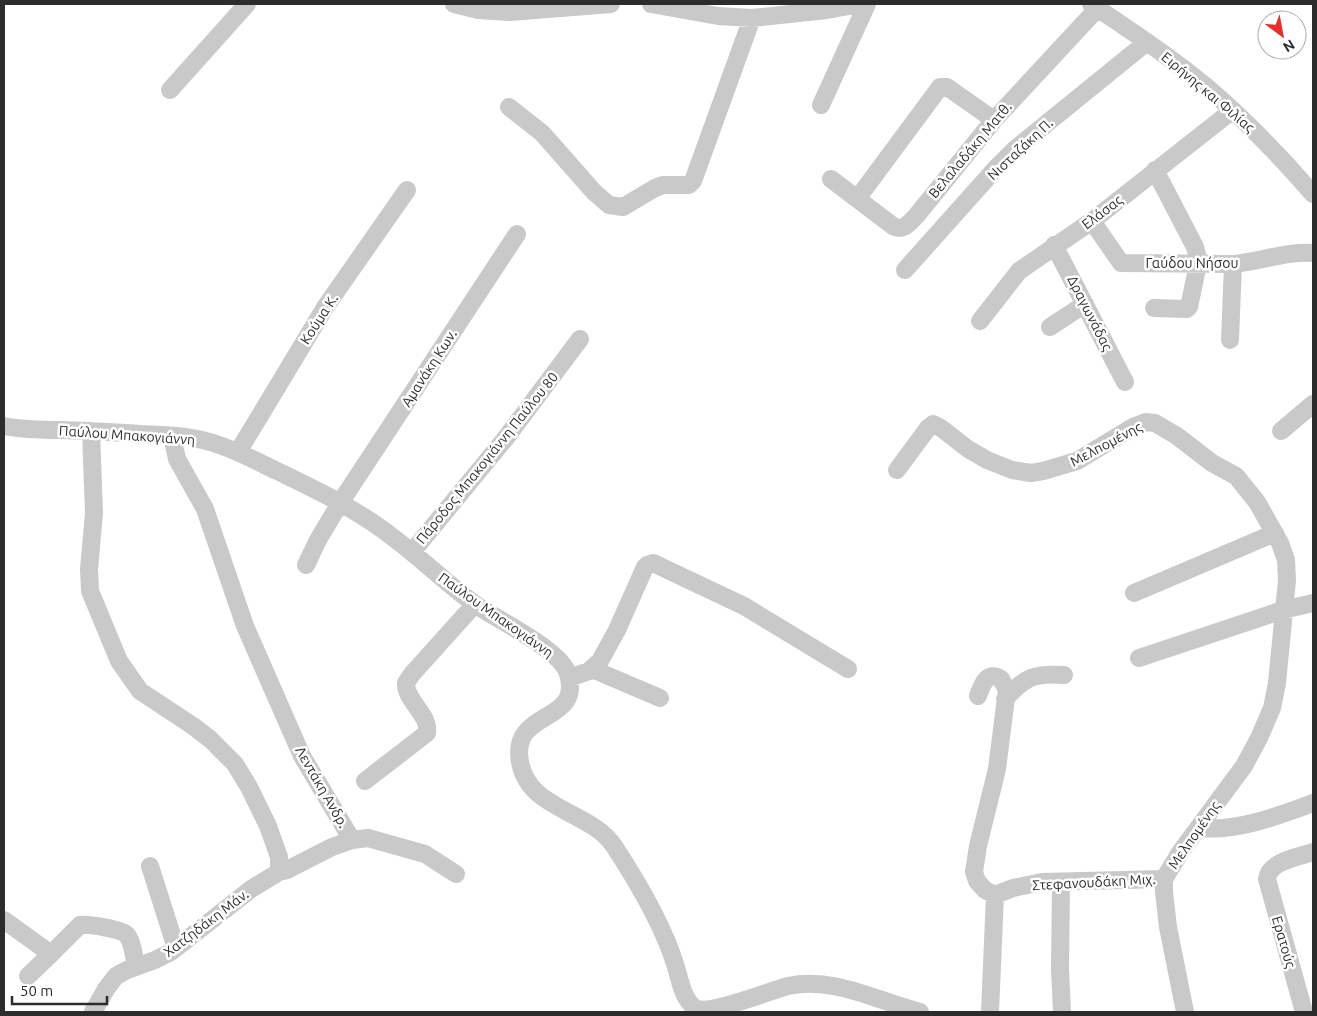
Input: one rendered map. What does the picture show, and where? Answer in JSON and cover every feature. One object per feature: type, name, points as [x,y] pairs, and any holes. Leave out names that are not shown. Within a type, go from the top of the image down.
[{"type":"street","points":[[170,90],[247,4]]},
{"type":"street","points":[[454,4],[478,10],[510,12],[610,4]]},
{"type":"street","points":[[651,4],[718,16],[752,18],[836,9],[860,4]]},
{"type":"street","points":[[821,105],[866,4]]},
{"type":"street","name":"Ειρήνης και Φιλίας","points":[[1095,6],[1147,42],[1233,110],[1281,158],[1313,194]]},
{"type":"street","name":"Βελαλαδάκη Ματθ.","points":[[831,179],[893,226],[898,229],[905,227],[917,215],[994,120],[1095,6]]},
{"type":"street","points":[[509,108],[535,126],[548,138],[594,192],[609,205],[623,207],[663,185],[689,185],[693,181],[752,18]]},
{"type":"street","name":"Νισταζάκη Π.","points":[[905,270],[1014,150],[1147,42]]},
{"type":"street","points":[[857,200],[940,87],[948,87],[994,120]]},
{"type":"street","name":"Ελάσας","points":[[980,321],[1018,272],[1092,220],[1233,110]]},
{"type":"street","points":[[1154,308],[1187,309],[1198,264],[1195,247],[1155,170]]},
{"type":"street","name":"Κούμα Κ.","points":[[238,452],[326,306],[407,190]]},
{"type":"street","name":"Γαύδου Νήσου","points":[[1092,220],[1121,263],[1233,264],[1282,254],[1313,252]]},
{"type":"street","name":"Αμανάκη Κων.","points":[[306,565],[340,503],[518,234]]},
{"type":"street","name":"Δραγωνάδας","points":[[1054,245],[1125,382]]},
{"type":"street","points":[[1230,340],[1233,264]]},
{"type":"street","points":[[1050,327],[1085,304]]},
{"type":"street","name":"Πάροδος Μπακογιάννη Παύλου 80","points":[[412,552],[505,439],[580,339]]},
{"type":"street","points":[[1280,431],[1313,404]]},
{"type":"street","name":"Μελπομένης","points":[[897,470],[933,424],[987,460],[1012,470],[1031,473],[1077,462],[1133,427],[1151,422],[1166,429],[1212,463],[1236,476],[1257,502],[1275,533],[1286,560],[1287,580],[1277,683],[1272,708],[1244,766],[1173,863],[1164,879],[1168,927],[1185,1012]]},
{"type":"street","name":"Παύλου Μπακογιάννη","points":[[4,426],[29,429],[172,436],[213,442],[238,452],[340,503],[375,524],[475,604],[554,655],[566,668],[569,678]]},
{"type":"street","points":[[91,431],[94,513],[89,569],[90,591],[119,661],[140,692],[193,726],[210,739],[235,764],[249,787],[268,826],[279,857],[279,872]]},
{"type":"street","name":"Λεντάκη Ανδρ.","points":[[172,436],[177,459],[205,510],[250,639],[302,756],[352,840],[332,846],[287,870],[279,872]]},
{"type":"street","points":[[1134,593],[1275,533]]},
{"type":"street","points":[[848,669],[744,606],[654,563],[645,567],[603,658],[592,669],[569,678],[569,694],[564,704],[527,729],[522,736],[518,750],[523,772],[531,785],[544,798],[596,828],[612,843],[664,934],[681,987],[694,1008],[702,1012],[717,1010],[780,988],[812,983],[857,992],[920,1012]]},
{"type":"street","points":[[1139,658],[1283,610],[1313,603]]},
{"type":"street","points":[[365,781],[427,732],[428,725],[408,693],[406,683],[475,604]]},
{"type":"street","points":[[592,669],[660,698]]},
{"type":"street","points":[[1005,699],[1025,680],[1033,676],[1045,674],[1064,675]]},
{"type":"street","points":[[978,696],[982,684],[988,677],[996,676],[1001,679],[1007,690],[997,769],[978,846],[974,872],[977,881],[985,890],[995,895],[990,1012]]},
{"type":"street","points":[[1198,828],[1216,829],[1245,824],[1313,803]]},
{"type":"street","points":[[352,840],[368,838],[414,850],[432,857],[456,874]]},
{"type":"street","name":"Ερατούς","points":[[1304,1012],[1267,882],[1267,875],[1269,871],[1282,862],[1313,852]]},
{"type":"street","points":[[150,866],[176,948]]},
{"type":"street","name":"Χατζηδάκη Μάν.","points":[[93,1012],[108,985],[116,976],[155,960],[176,948],[251,889],[279,872]]},
{"type":"street","name":"Στεφανουδάκη Μιχ.","points":[[995,895],[1025,885],[1042,882],[1164,879]]},
{"type":"street","points":[[1061,882],[1060,970],[1062,1012]]},
{"type":"street","points":[[4,920],[51,954]]},
{"type":"street","points":[[28,976],[75,928],[82,924],[125,933],[130,941],[136,967]]}]
